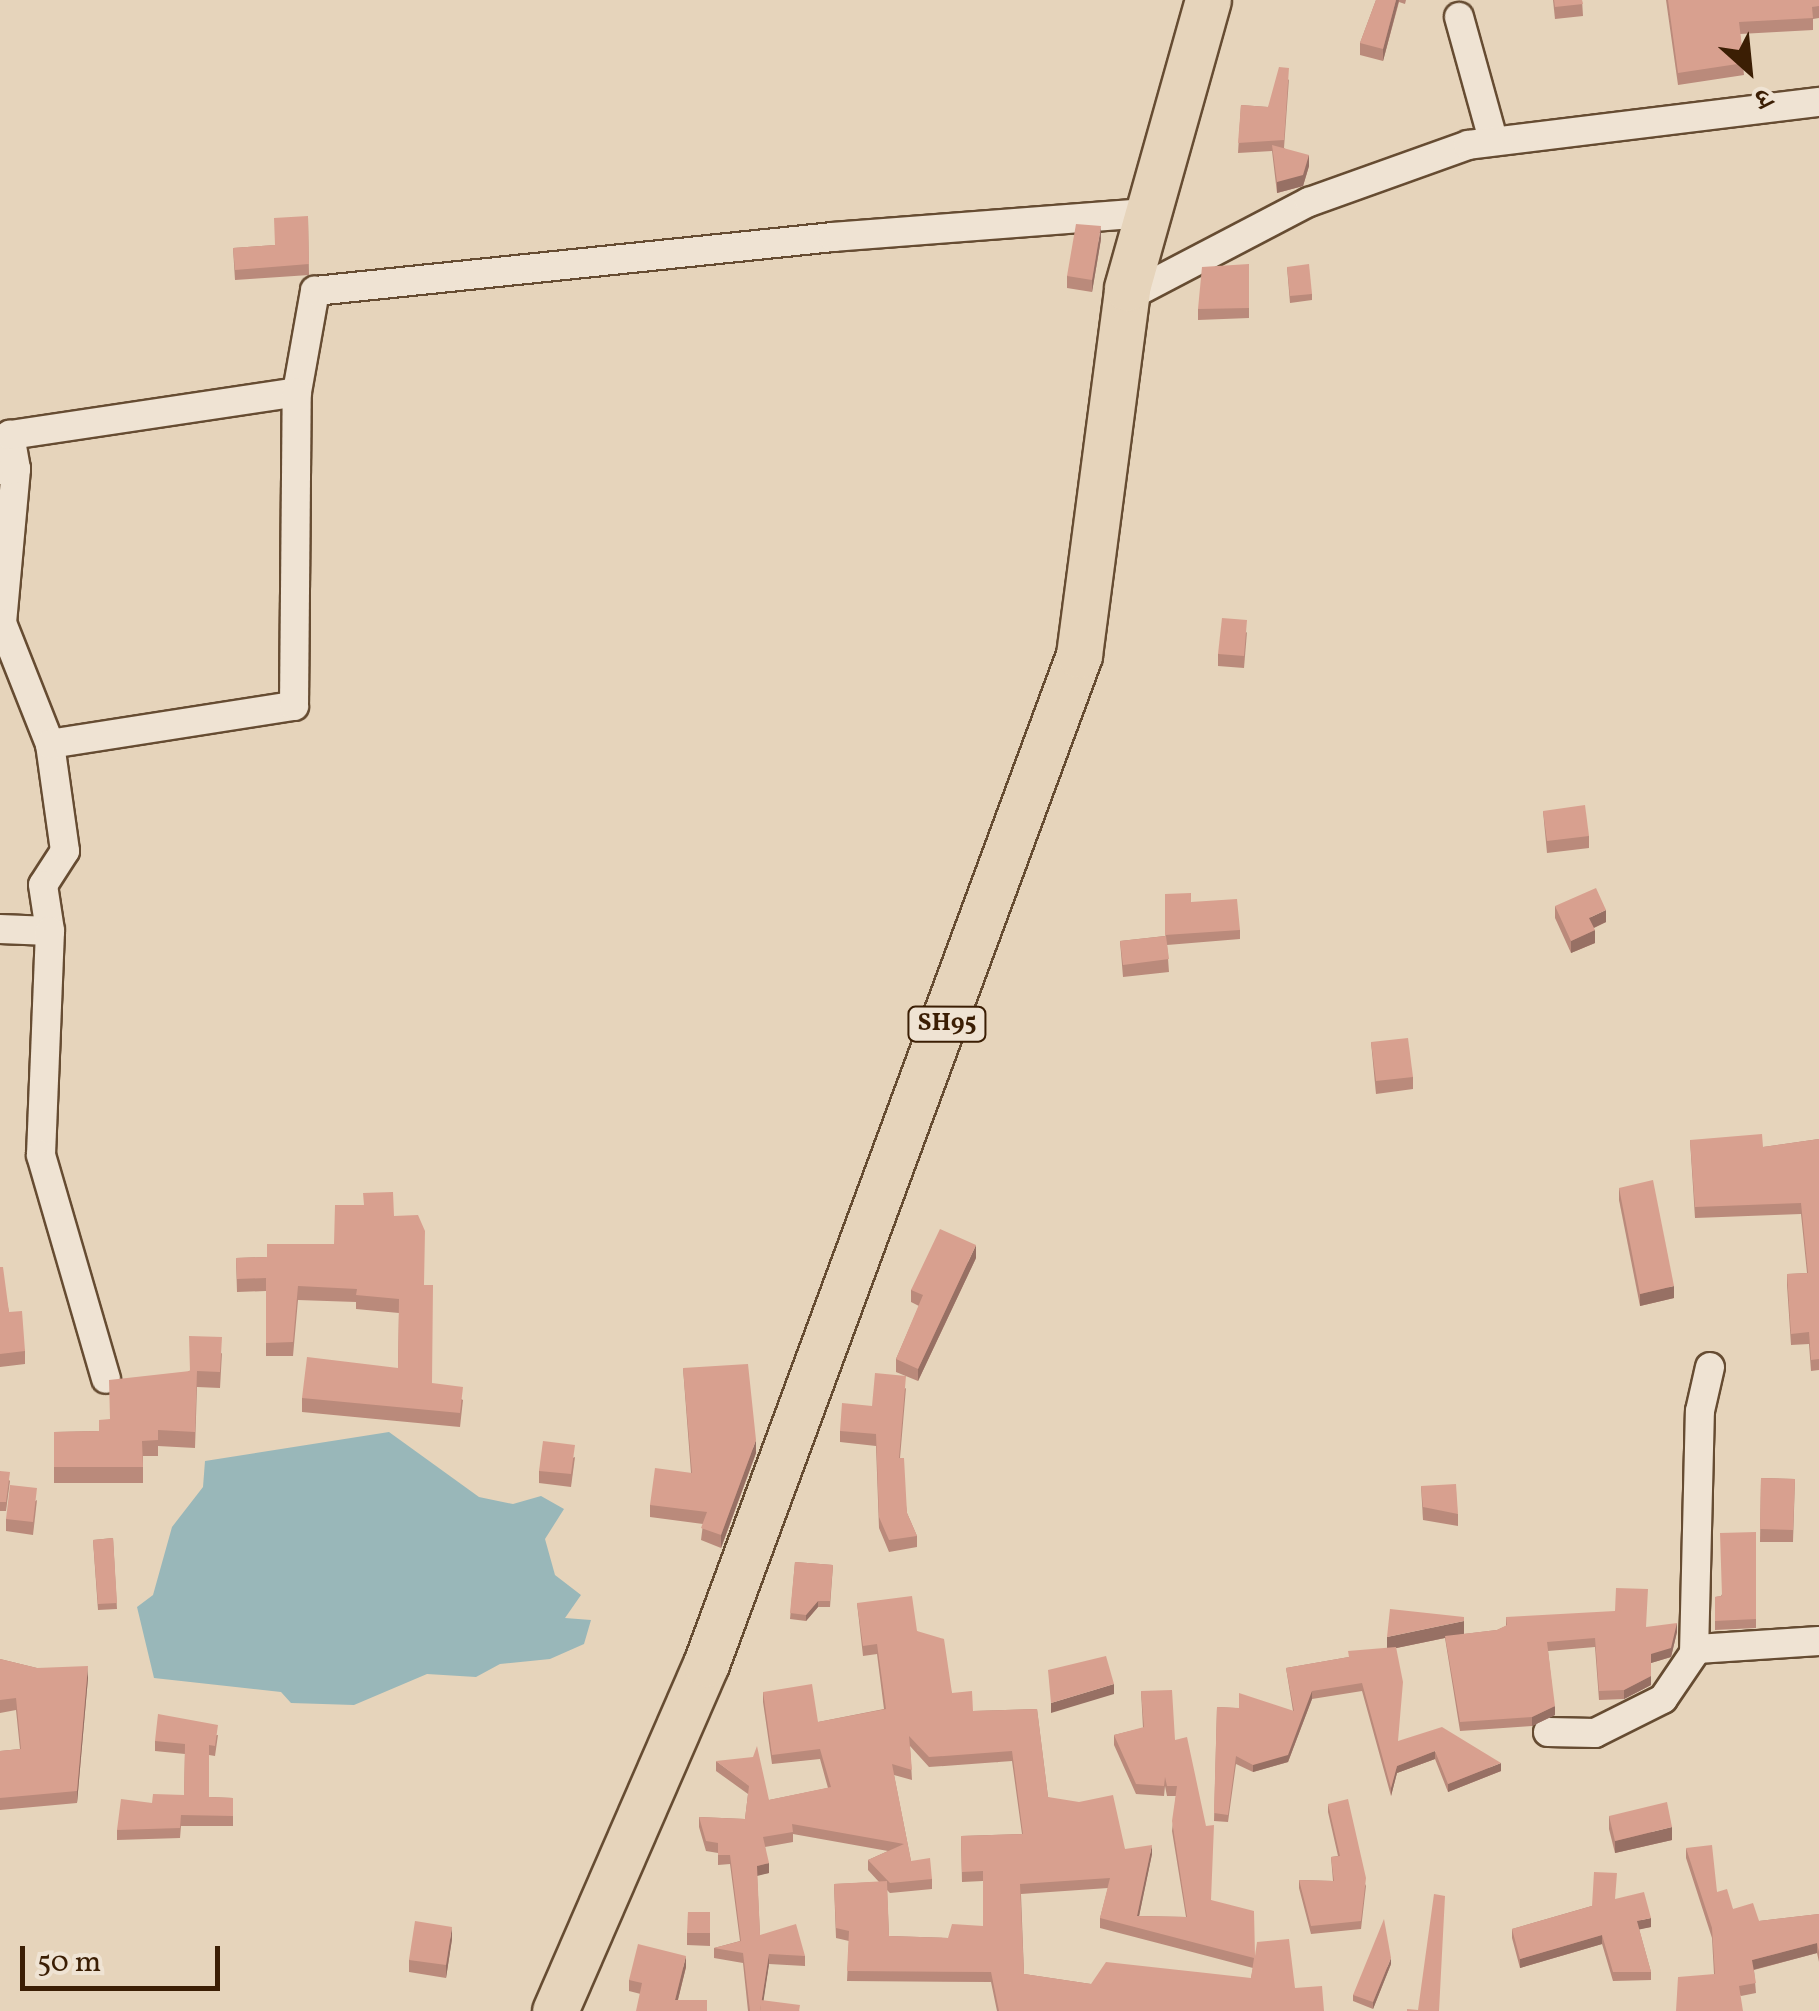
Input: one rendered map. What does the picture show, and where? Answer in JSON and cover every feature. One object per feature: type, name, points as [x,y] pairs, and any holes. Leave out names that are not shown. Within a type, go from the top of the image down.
[{"type":"main road","name":"SH95","points":[[555,2011],[706,1664],[1080,655],[1126,298],[1208,0]]},
{"type":"street","points":[[1459,17],[1494,140]]},
{"type":"street","points":[[1126,298],[1308,202],[1388,170],[1494,140],[1686,123],[1819,102]]},
{"type":"street","points":[[50,744],[294,706],[297,392],[316,290],[833,236],[1148,213]]},
{"type":"street","points":[[106,1379],[41,1155],[50,931],[42,885],[65,851],[50,744],[2,624],[10,435],[297,392]]},
{"type":"street","points":[[0,928],[50,931]]},
{"type":"street","points":[[1548,1732],[1595,1733],[1663,1699],[1694,1653],[1700,1410],[1710,1367]]},
{"type":"street","points":[[1694,1653],[1819,1641]]},
{"type":"water","points":[[389,1432],[479,1497],[513,1504],[541,1496],[564,1509],[545,1539],[555,1575],[581,1595],[565,1618],[591,1620],[584,1644],[550,1659],[500,1664],[476,1677],[427,1674],[354,1705],[291,1703],[281,1692],[154,1678],[137,1607],[153,1595],[172,1527],[203,1487],[205,1461]]},
{"type":"building","points":[[1376,0],[1396,0],[1383,49],[1360,43]]},
{"type":"building","points":[[1554,0],[1582,0],[1583,4],[1555,7]]},
{"type":"building","points":[[1668,0],[1819,0],[1819,6],[1812,7],[1813,18],[1739,22],[1744,63],[1678,73]]},
{"type":"building","points":[[1279,67],[1289,68],[1284,140],[1238,143],[1241,105],[1268,107]]},
{"type":"building","points":[[1272,145],[1309,155],[1303,175],[1277,182]]},
{"type":"building","points":[[308,216],[309,264],[235,270],[233,248],[275,245],[274,218]]},
{"type":"building","points":[[1076,224],[1101,226],[1092,280],[1067,276]]},
{"type":"building","points":[[1249,264],[1249,308],[1198,309],[1202,267]]},
{"type":"building","points":[[1309,264],[1312,294],[1290,296],[1287,267]]},
{"type":"building","points":[[1222,618],[1247,620],[1244,656],[1218,654]]},
{"type":"building","points":[[1585,805],[1589,836],[1547,841],[1543,811]]},
{"type":"building","points":[[1596,888],[1606,910],[1589,918],[1595,930],[1571,941],[1555,906]]},
{"type":"building","points":[[1191,893],[1191,902],[1237,899],[1240,930],[1165,935],[1165,894]]},
{"type":"building","points":[[1166,936],[1169,959],[1123,965],[1120,941]]},
{"type":"building","points":[[1408,1038],[1413,1077],[1376,1081],[1371,1042]]},
{"type":"building","points":[[1762,1134],[1763,1147],[1819,1139],[1819,1359],[1811,1360],[1809,1332],[1791,1334],[1787,1274],[1808,1273],[1801,1203],[1695,1207],[1690,1140]]},
{"type":"building","points":[[1653,1180],[1674,1286],[1640,1294],[1619,1188]]},
{"type":"building","points":[[393,1192],[394,1216],[418,1215],[425,1231],[424,1285],[433,1285],[432,1383],[463,1387],[460,1413],[302,1398],[307,1357],[398,1368],[399,1299],[356,1295],[357,1289],[298,1286],[293,1342],[266,1343],[266,1278],[237,1279],[236,1258],[267,1257],[267,1244],[334,1244],[335,1205],[364,1205],[363,1193]]},
{"type":"building","points":[[940,1229],[976,1245],[918,1369],[896,1359],[923,1295],[911,1290]]},
{"type":"building","points":[[0,1267],[9,1312],[22,1311],[25,1351],[0,1354]]},
{"type":"building","points":[[189,1336],[222,1337],[220,1372],[197,1371],[195,1432],[158,1430],[158,1440],[142,1441],[143,1467],[54,1467],[54,1432],[99,1431],[99,1420],[110,1419],[109,1380],[190,1371]]},
{"type":"building","points":[[748,1364],[756,1440],[721,1535],[701,1528],[707,1512],[650,1505],[655,1468],[692,1473],[683,1368]]},
{"type":"building","points":[[875,1373],[906,1376],[899,1458],[904,1458],[907,1513],[917,1536],[889,1540],[879,1517],[876,1434],[840,1431],[842,1403],[872,1406]]},
{"type":"building","points":[[543,1441],[575,1445],[571,1474],[539,1471]]},
{"type":"building","points":[[0,1471],[10,1472],[6,1502],[0,1502]]},
{"type":"building","points":[[1761,1478],[1795,1479],[1793,1530],[1760,1529]]},
{"type":"building","points":[[1456,1484],[1458,1514],[1423,1507],[1421,1486]]},
{"type":"building","points":[[10,1485],[37,1488],[33,1522],[6,1519]]},
{"type":"building","points":[[1756,1532],[1756,1619],[1715,1621],[1715,1597],[1722,1596],[1720,1533]]},
{"type":"building","points":[[113,1538],[117,1603],[98,1604],[93,1540]]},
{"type":"building","points":[[795,1562],[833,1565],[830,1601],[818,1601],[806,1615],[790,1613]]},
{"type":"building","points":[[1616,1588],[1648,1589],[1646,1627],[1677,1623],[1671,1648],[1651,1654],[1651,1676],[1624,1690],[1599,1691],[1595,1638],[1547,1642],[1555,1706],[1532,1717],[1460,1722],[1445,1636],[1497,1630],[1507,1625],[1506,1617],[1615,1611]]},
{"type":"building","points":[[912,1596],[917,1631],[944,1639],[952,1693],[972,1691],[973,1711],[1037,1709],[1048,1797],[1079,1802],[1113,1795],[1125,1849],[1152,1845],[1137,1916],[1187,1917],[1172,1821],[1177,1786],[1167,1786],[1165,1777],[1164,1786],[1136,1784],[1114,1735],[1144,1727],[1141,1691],[1172,1690],[1175,1740],[1187,1737],[1206,1826],[1214,1825],[1211,1900],[1254,1911],[1255,1956],[1257,1942],[1289,1939],[1295,1988],[1322,1986],[1324,2011],[999,2011],[991,1972],[847,1971],[849,1931],[836,1928],[834,1884],[887,1881],[889,1936],[948,1938],[952,1924],[983,1926],[983,1871],[962,1872],[961,1836],[1023,1834],[1012,1751],[929,1757],[909,1736],[912,1770],[892,1764],[911,1861],[930,1858],[932,1879],[890,1883],[868,1860],[904,1844],[792,1824],[793,1832],[763,1837],[769,1863],[757,1866],[760,1935],[796,1924],[805,1956],[769,1954],[760,2011],[750,2011],[743,1953],[714,1948],[741,1941],[730,1855],[718,1855],[718,1843],[706,1841],[699,1817],[745,1819],[749,1786],[716,1761],[753,1757],[757,1746],[769,1800],[831,1787],[820,1749],[772,1755],[763,1692],[812,1684],[818,1722],[886,1709],[877,1644],[863,1646],[857,1603]],"holes":[[[1110,1878],[1100,1918],[1254,1958],[1251,1978],[1106,1962],[1091,1984],[1024,1974],[1020,1884]]]},
{"type":"building","points":[[1390,1609],[1464,1617],[1464,1621],[1387,1637]]},
{"type":"building","points":[[1396,1647],[1403,1682],[1398,1741],[1442,1727],[1501,1763],[1448,1784],[1435,1751],[1397,1766],[1391,1788],[1362,1683],[1312,1691],[1288,1755],[1253,1765],[1236,1756],[1228,1815],[1214,1813],[1217,1707],[1239,1708],[1239,1693],[1294,1711],[1286,1668],[1349,1657],[1348,1651]]},
{"type":"building","points":[[1106,1656],[1114,1684],[1051,1703],[1048,1670]]},
{"type":"building","points":[[0,1659],[37,1668],[88,1666],[77,1791],[0,1798],[0,1751],[21,1749],[16,1698],[0,1700]]},
{"type":"building","points":[[158,1714],[218,1725],[215,1746],[209,1745],[209,1797],[233,1798],[233,1816],[181,1815],[180,1828],[117,1830],[121,1799],[152,1803],[153,1794],[184,1795],[185,1744],[155,1741]]},
{"type":"building","points":[[1348,1799],[1366,1878],[1361,1921],[1311,1926],[1299,1880],[1334,1881],[1331,1857],[1340,1856],[1328,1804]]},
{"type":"building","points":[[1667,1802],[1672,1827],[1615,1841],[1609,1816]]},
{"type":"building","points":[[1712,1845],[1717,1892],[1727,1889],[1733,1909],[1753,1903],[1759,1921],[1819,1914],[1819,1952],[1817,1943],[1752,1960],[1756,1983],[1739,1986],[1743,2011],[1676,2011],[1678,1977],[1715,1974],[1712,1928],[1686,1848]]},
{"type":"building","points":[[1594,1872],[1617,1873],[1615,1899],[1644,1892],[1651,1918],[1637,1921],[1651,1972],[1613,1972],[1602,1935],[1520,1959],[1512,1929],[1592,1906]]},
{"type":"building","points":[[1434,1894],[1445,1896],[1439,2011],[1407,2011],[1418,2010]]},
{"type":"building","points":[[688,1912],[710,1912],[710,1933],[687,1933]]},
{"type":"building","points":[[1384,1919],[1391,1958],[1373,2002],[1353,1995]]},
{"type":"building","points":[[415,1921],[452,1927],[446,1965],[409,1960]]},
{"type":"building","points":[[638,1944],[686,1956],[675,2000],[707,2000],[707,2011],[636,2011],[642,1983],[629,1980]]},
{"type":"building","points":[[761,2000],[800,2005],[799,2011],[760,2011]]}]
